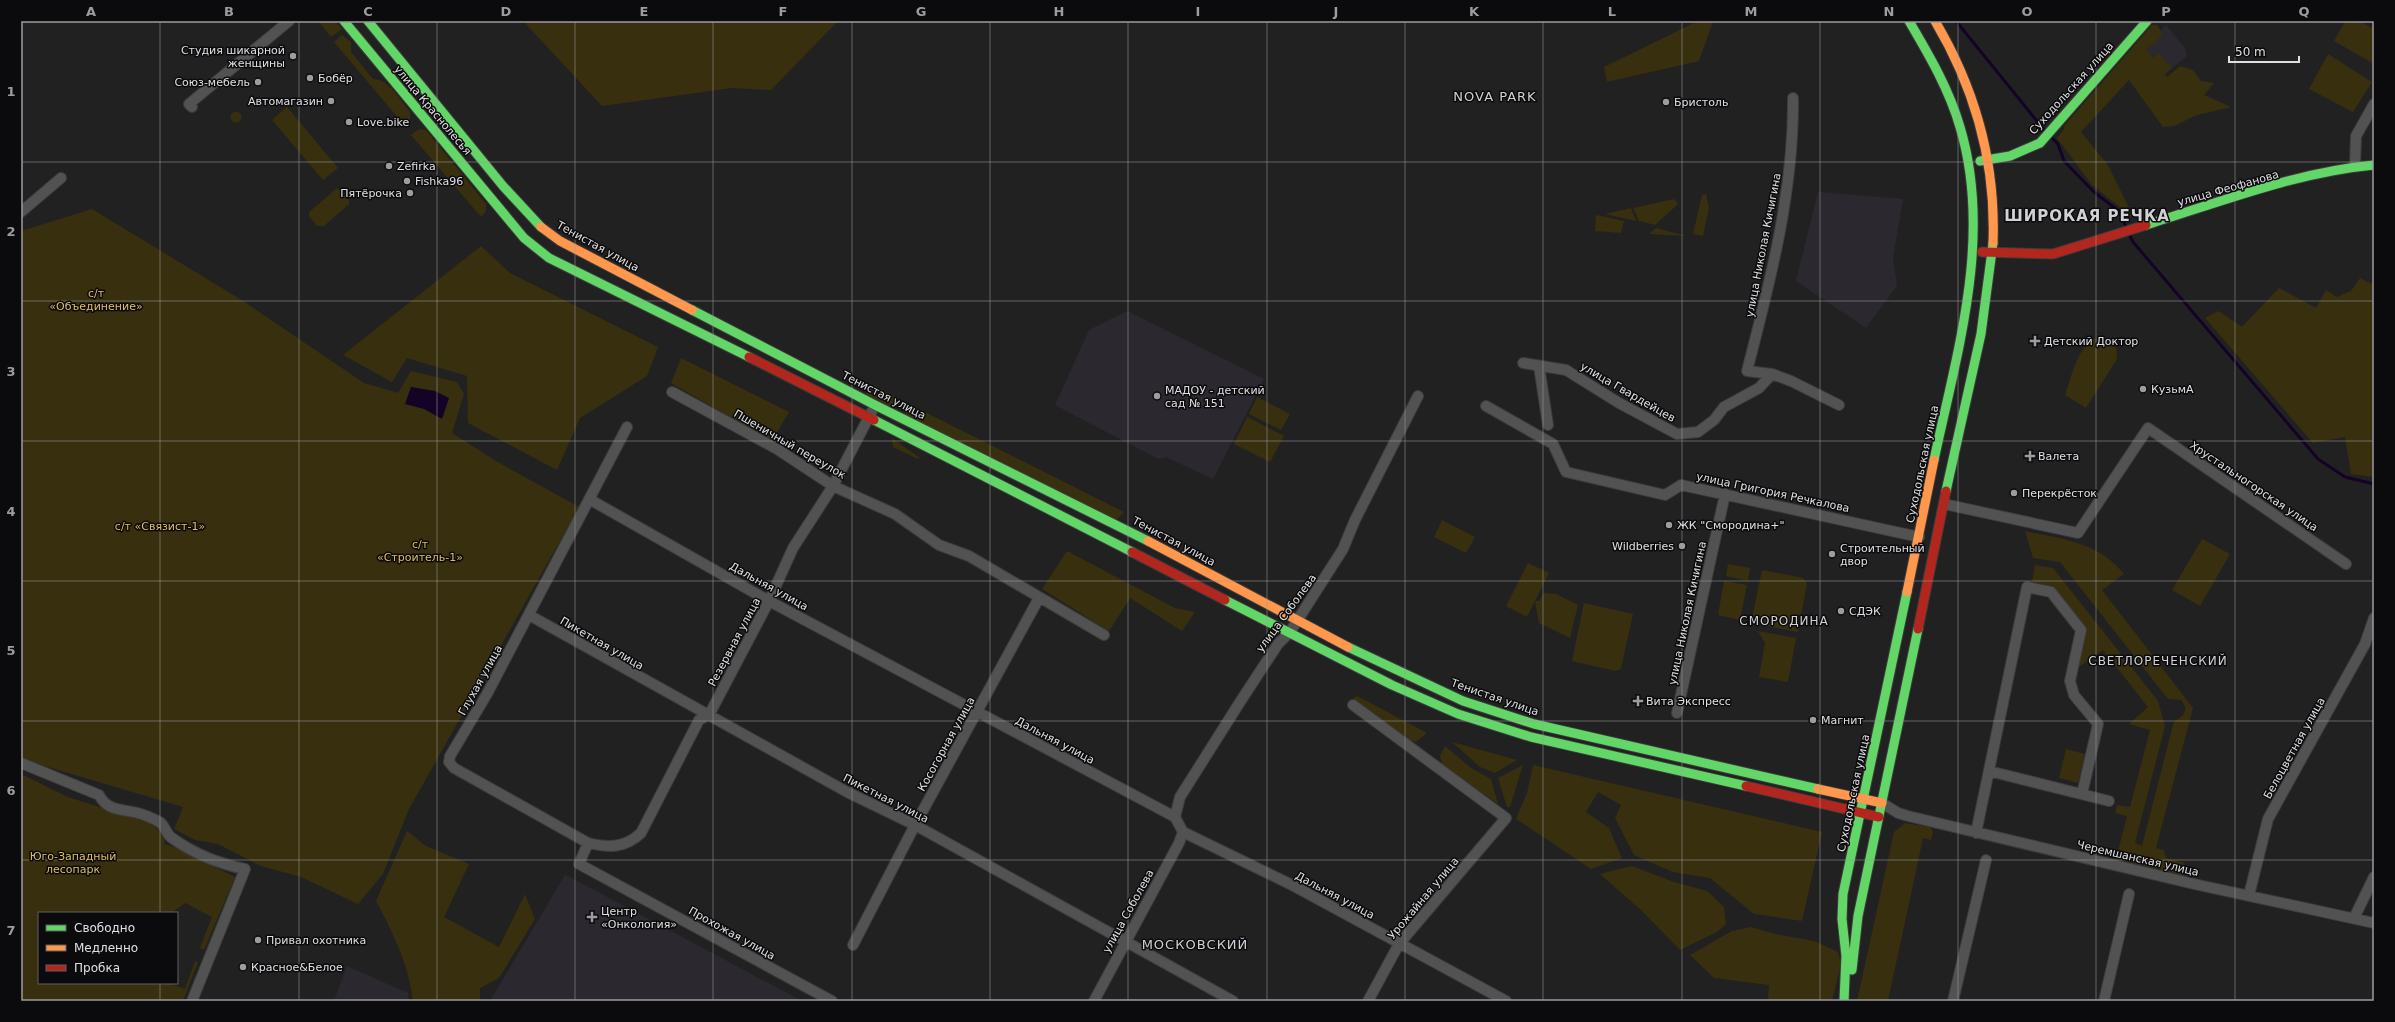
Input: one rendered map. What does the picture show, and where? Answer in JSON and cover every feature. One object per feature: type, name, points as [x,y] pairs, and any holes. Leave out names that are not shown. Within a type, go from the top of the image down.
[{"type":"main road","name":"улица Краснолесья","points":[[344,21],[524,238],[549,258],[869,417]]},
{"type":"main road","name":"улица Краснолесья","points":[[368,21],[503,186]]},
{"type":"main road","points":[[1909,21],[1927,49],[1953,102],[1970,161]]},
{"type":"main road","points":[[1935,21],[1950,46],[1974,100],[1983,131],[1992,187],[1991,253]]},
{"type":"main road","name":"Суходольская улица","points":[[1844,1001],[1846,956],[1842,906],[1965,314],[1974,252],[1973,195],[1970,161],[1988,160],[2010,156],[2040,143],[2147,21]]},
{"type":"main road","name":"улица Феофанова","points":[[1974,252],[2053,254],[2257,191],[2355,166],[2374,165]]},
{"type":"main road","name":"Тенистая улица","points":[[503,186],[541,226],[560,241],[875,404],[1124,528],[1297,622],[1400,673],[1463,701],[1527,721],[1882,803]]},
{"type":"main road","name":"Суходольская улица","points":[[1844,1001],[1854,958],[1858,916],[1985,306],[1991,253]]},
{"type":"main road","points":[[869,417],[1392,685],[1458,714],[1531,737],[1879,817]]},
{"type":"street","points":[[192,108],[189,104],[288,21]]},
{"type":"street","name":"улица Николая Кичигина","points":[[1772,374],[1747,371],[1785,204],[1793,135],[1793,98]]},
{"type":"street","points":[[2355,166],[2356,136],[2374,104]]},
{"type":"street","points":[[21,212],[61,178]]},
{"type":"street","name":"улица Гвардейцев","points":[[1523,363],[1566,370],[1619,403],[1677,434],[1698,432],[1714,420],[1724,407],[1759,388],[1772,374]]},
{"type":"street","points":[[1539,366],[1548,425]]},
{"type":"street","points":[[1772,374],[1792,381],[1839,405]]},
{"type":"street","name":"Пшеничный переулок","points":[[672,392],[778,449],[833,486],[895,514],[939,545],[969,556],[1039,598],[1104,634]]},
{"type":"street","name":"улица Соболева","points":[[1174,817],[1180,797],[1278,644],[1290,632],[1297,622],[1343,549],[1355,520],[1418,396]]},
{"type":"street","name":"Резервная улица","points":[[631,842],[641,833],[699,720],[709,715],[769,601],[793,548],[833,486],[875,404]]},
{"type":"street","name":"улица Григория Речкалова","points":[[1486,406],[1553,444],[1566,472],[1665,495],[1681,485],[1919,536]]},
{"type":"street","name":"Глухая улица","points":[[627,427],[487,694],[450,756],[449,762],[454,768],[588,843],[614,846],[631,842]]},
{"type":"street","name":"Хрустальногорская улица","points":[[1944,504],[2078,533],[2148,428],[2346,564]]},
{"type":"street","name":"улица Николая Кичигина","points":[[1677,713],[1725,494]]},
{"type":"street","name":"Дальняя улица","points":[[589,499],[769,601],[1174,817]]},
{"type":"street","points":[[1976,832],[2027,587],[2051,592],[2081,630],[2070,681],[2074,695],[2098,724],[2082,794]]},
{"type":"street","name":"Косогорная улица","points":[[853,945],[914,824],[978,713],[1039,598]]},
{"type":"street","name":"Пикетная улица","points":[[529,615],[847,792],[914,824],[1233,1001]]},
{"type":"street","name":"Белоцветная улица","points":[[2249,895],[2268,819],[2365,644],[2374,618]]},
{"type":"street","points":[[2365,644],[2374,649]]},
{"type":"street","name":"Урожайная улица","points":[[1353,705],[1506,818],[1399,944],[1368,1001]]},
{"type":"street","points":[[21,763],[99,795],[103,802],[112,808],[143,814],[161,823],[172,838],[191,850],[228,865],[246,869],[192,1001]]},
{"type":"street","points":[[1989,771],[2109,800]]},
{"type":"street","name":"Черемшанская улица","points":[[1882,803],[1898,813],[1976,832],[2195,881],[2249,895],[2374,922]]},
{"type":"street","name":"Черемшанская улица","points":[[1879,817],[1898,813]]},
{"type":"street","points":[[1174,817],[1183,832]]},
{"type":"street","name":"улица Соболева","points":[[1094,1001],[1179,843],[1183,832]]},
{"type":"street","name":"Дальняя улица","points":[[1183,832],[1292,885],[1506,1001]]},
{"type":"street","name":"Прохожая улица","points":[[588,843],[579,864],[832,1001]]},
{"type":"street","points":[[1953,1001],[1986,860]]},
{"type":"street","points":[[2354,918],[2374,876]]},
{"type":"street","points":[[2104,1001],[2129,894]]},
{"type":"shaded area","points":[[2166,25],[2185,48],[2187,56],[2149,87],[2130,62]]},
{"type":"shaded area","points":[[1818,192],[1903,199],[1893,258],[1897,286],[1866,328],[1796,281]]},
{"type":"shaded area","name":"МАДОУ - детский сад № 151","points":[[1127,311],[1264,379],[1213,479],[1166,457],[1158,459],[1055,405],[1089,330]]},
{"type":"shaded area","points":[[411,387],[435,391],[449,398],[442,419],[424,409],[405,404]]},
{"type":"shaded area","name":"Центр «Онкология»","points":[[565,875],[570,877],[802,1001],[490,1001]]},
{"type":"shaded area","points":[[347,966],[408,993],[409,1001],[334,1001]]},
{"type":"green space","points":[[318,21],[335,21],[342,29],[331,37]]},
{"type":"green space","points":[[523,21],[838,21],[771,90],[732,88],[602,106]]},
{"type":"green space","points":[[1698,21],[1713,21],[1699,61],[1607,82],[1604,67]]},
{"type":"green space","points":[[2345,21],[2360,21],[2374,29],[2374,64],[2334,41]]},
{"type":"green space","points":[[2152,25],[2157,25],[2163,35],[2146,50],[2153,58],[2159,53],[2172,68],[2165,74],[2167,77],[2180,66],[2193,70],[2201,81],[2214,83],[2204,95],[2231,107],[2197,115],[2174,126],[2163,127],[2129,80],[2081,132],[2108,165],[2133,216],[2126,218],[2120,207],[2092,185],[2057,138],[2064,129],[2064,126]]},
{"type":"green space","points":[[342,35],[351,42],[351,52],[373,79],[379,80],[389,87],[399,97],[410,112],[410,122],[405,126],[334,42]]},
{"type":"green space","points":[[2328,54],[2372,82],[2353,112],[2309,89]]},
{"type":"green space","points":[[287,107],[338,168],[323,180],[272,120]]},
{"type":"green space","points":[[236,111],[240,113],[242,117],[240,121],[236,123],[232,121],[230,117],[232,113]]},
{"type":"green space","points":[[419,129],[426,130],[486,204],[486,211],[481,217],[411,135]]},
{"type":"green space","points":[[336,189],[339,189],[349,200],[349,204],[324,226],[317,226],[309,216],[309,212]]},
{"type":"green space","points":[[1706,194],[1709,208],[1703,236],[1693,234],[1702,195]]},
{"type":"green space","points":[[1674,199],[1678,204],[1655,225],[1639,221],[1633,208]]},
{"type":"green space","points":[[1631,208],[1636,221],[1605,214]]},
{"type":"green space","points":[[92,209],[243,301],[364,383],[398,393],[411,371],[457,382],[464,394],[452,433],[496,461],[579,507],[409,809],[383,874],[358,904],[301,877],[261,866],[218,844],[195,840],[174,829],[183,807],[21,759],[21,231]]},
{"type":"green space","points":[[1596,215],[1624,221],[1621,233],[1595,231]]},
{"type":"green space","points":[[1656,228],[1687,236],[1649,234]]},
{"type":"green space","points":[[481,246],[510,273],[658,347],[647,376],[580,418],[557,470],[468,423],[467,376],[407,358],[392,382],[343,355]]},
{"type":"green space","points":[[2360,278],[2374,285],[2374,382],[2372,387],[2374,389],[2374,477],[2351,474],[2345,437],[2313,443],[2205,318],[2218,311],[2242,327],[2279,288],[2316,308],[2326,290],[2337,297],[2351,291]]},
{"type":"green space","points":[[2102,335],[2116,348],[2117,359],[2086,408],[2065,395],[2081,352],[2094,339]]},
{"type":"green space","points":[[681,358],[789,412],[772,441],[671,383]]},
{"type":"green space","points":[[874,385],[897,398],[894,409],[865,395],[870,386]]},
{"type":"green space","points":[[1257,397],[1290,414],[1281,430],[1249,414]]},
{"type":"green space","points":[[913,406],[1124,512],[1116,520],[904,414]]},
{"type":"green space","points":[[1247,417],[1284,436],[1270,462],[1234,444]]},
{"type":"green space","points":[[892,438],[920,458],[918,459],[893,447]]},
{"type":"green space","points":[[1442,520],[1475,537],[1466,553],[1434,537]]},
{"type":"green space","points":[[2025,531],[2066,540],[2091,548],[2114,563],[2124,574],[2102,590],[2193,708],[2156,848],[2164,850],[2166,858],[2185,863],[2182,875],[2116,859],[2127,816],[2115,813],[2117,805],[2130,807],[2150,730],[2129,724],[2148,707],[2103,650],[2076,669],[2085,630],[2050,586],[2032,582],[2035,565],[2053,568],[2158,701],[2165,726],[2135,843],[2142,846],[2174,721],[2183,715],[2185,712],[2185,706],[2181,700],[2168,699],[2060,562],[2033,558]]},
{"type":"green space","points":[[2202,539],[2230,554],[2200,606],[2172,590]]},
{"type":"green space","points":[[1067,551],[1175,608],[1195,612],[1182,631],[1130,598],[1109,631],[1042,589]]},
{"type":"green space","points":[[1528,563],[1549,573],[1527,617],[1506,606]]},
{"type":"green space","points":[[1728,564],[1750,568],[1748,581],[1726,576]]},
{"type":"green space","points":[[1762,570],[1803,578],[1807,583],[1798,632],[1751,623]]},
{"type":"green space","points":[[1724,581],[1747,585],[1740,620],[1718,615]]},
{"type":"green space","points":[[1544,593],[1556,594],[1578,605],[1570,638],[1539,623],[1535,601],[1539,601]]},
{"type":"green space","points":[[1584,603],[1633,614],[1621,669],[1615,671],[1572,661]]},
{"type":"green space","points":[[1758,631],[1796,638],[1788,682],[1759,677],[1765,643]]},
{"type":"green space","points":[[1357,696],[1427,733],[1416,742],[1411,741],[1353,698]]},
{"type":"green space","points":[[1452,742],[1517,760],[1495,773],[1480,767]]},
{"type":"green space","points":[[1445,746],[1471,768],[1491,779],[1498,804],[1442,764],[1440,756]]},
{"type":"green space","points":[[2066,749],[2085,754],[2078,783],[2059,778]]},
{"type":"green space","points":[[1523,765],[1510,807],[1507,807],[1498,778]]},
{"type":"green space","points":[[1533,765],[1822,832],[1802,921],[1754,914],[1710,878],[1673,872],[1634,855],[1615,818],[1621,805],[1598,792],[1586,812],[1609,828],[1622,858],[1591,869],[1516,819],[1527,793]]},
{"type":"green space","name":"Юго-Западный лесопарк","points":[[21,774],[68,797],[153,824],[165,837],[164,844],[172,846],[235,877],[204,950],[200,948],[212,917],[185,903],[173,912],[38,912],[38,984],[172,984],[185,989],[195,961],[198,962],[183,1001],[21,1001]]},
{"type":"green space","points":[[1905,823],[1930,827],[1933,831],[1931,840],[1923,838],[1888,1001],[1857,1001],[1894,832]]},
{"type":"green space","points":[[407,831],[426,846],[469,864],[444,917],[499,947],[525,894],[535,919],[499,978],[480,988],[480,1001],[413,1001],[404,962],[394,937],[376,901]]},
{"type":"green space","points":[[1632,866],[1674,882],[1707,891],[1724,907],[1726,924],[1717,932],[1680,950],[1642,911],[1600,874]]},
{"type":"green space","points":[[1751,927],[1775,934],[1814,941],[1838,952],[1841,964],[1832,1001],[1768,1001],[1769,985],[1714,978],[1690,955],[1732,931]]},
{"type":"waterway","points":[[1956,21],[2045,131]]},
{"type":"waterway","points":[[2051,137],[2058,144],[2064,161],[2094,192],[2120,212],[2126,227]]},
{"type":"waterway","points":[[2129,234],[2133,242],[2318,459],[2345,477],[2374,484]]},
{"type":"traffic: fast","points":[[344,21],[524,238],[549,258],[749,357]]},
{"type":"traffic: fast","points":[[368,21],[503,186],[541,227]]},
{"type":"traffic: fast","points":[[1909,21],[1938,72],[1960,127],[1969,168],[1973,210],[1972,252],[1968,294],[1961,336],[1934,460]]},
{"type":"traffic: fast","points":[[1980,161],[2010,156],[2040,143],[2147,21]]},
{"type":"traffic: fast","points":[[2146,225],[2288,181],[2316,174],[2374,165]]},
{"type":"traffic: fast","points":[[1946,491],[1981,334],[1993,243]]},
{"type":"traffic: fast","points":[[692,310],[875,405],[1148,541]]},
{"type":"traffic: fast","points":[[874,420],[1132,552]]},
{"type":"traffic: fast","points":[[1844,1001],[1846,956],[1842,919],[1843,894],[1907,592]]},
{"type":"traffic: fast","points":[[1225,600],[1392,685],[1458,714],[1531,737],[1746,786]]},
{"type":"traffic: fast","points":[[1852,970],[1858,916],[1918,629]]},
{"type":"traffic: fast","points":[[1348,647],[1463,701],[1534,724],[1818,789]]},
{"type":"traffic: slow","points":[[1935,21],[1962,74],[1972,100],[1980,128],[1987,156],[1991,184],[1993,243]]},
{"type":"traffic: slow","points":[[541,227],[560,241],[692,310]]},
{"type":"traffic: slow","points":[[1907,592],[1934,460]]},
{"type":"traffic: slow","points":[[1148,541],[1348,647]]},
{"type":"traffic: slow","points":[[1818,789],[1882,803]]},
{"type":"traffic: jam","points":[[1982,252],[2053,254],[2146,225]]},
{"type":"traffic: jam","points":[[749,357],[874,420]]},
{"type":"traffic: jam","points":[[1918,629],[1946,491]]},
{"type":"traffic: jam","points":[[1132,552],[1225,600]]},
{"type":"traffic: jam","points":[[1746,786],[1879,817]]},
{"type":"place","name":"Студия шикарной женщины","points":[[293,56]]},
{"type":"place","name":"Бобёр","points":[[310,78]]},
{"type":"place","name":"Союз-мебель","points":[[258,82]]},
{"type":"place","name":"Автомагазин","points":[[331,101]]},
{"type":"place","name":"Бристоль","points":[[1666,102]]},
{"type":"place","name":"Love.bike","points":[[349,122]]},
{"type":"place","name":"Zefirka","points":[[389,166]]},
{"type":"place","name":"Fishka96","points":[[407,181]]},
{"type":"place","name":"Пятёрочка","points":[[410,193]]},
{"type":"place","name":"Детский Доктор","points":[[2035,341]]},
{"type":"place","name":"КузьмА","points":[[2143,389]]},
{"type":"place","name":"МАДОУ - детский сад № 151","points":[[1157,396]]},
{"type":"place","name":"Валета","points":[[2030,456]]},
{"type":"place","name":"Перекрёсток","points":[[2014,493]]},
{"type":"place","name":"ЖК \"Смородина+\"","points":[[1669,525]]},
{"type":"place","name":"Wildberries","points":[[1682,546]]},
{"type":"place","name":"Строительный двор","points":[[1832,554]]},
{"type":"place","name":"СДЭК","points":[[1841,611]]},
{"type":"place","name":"Вита Экспресс","points":[[1638,701]]},
{"type":"place","name":"Магнит","points":[[1813,720]]},
{"type":"place","name":"Центр «Онкология»","points":[[592,917]]},
{"type":"place","name":"Привал охотника","points":[[258,940]]},
{"type":"place","name":"Красное&Белое","points":[[243,967]]},
{"type":"district","name":"NOVA PARK","points":[[1495,96]]},
{"type":"district","name":"ШИРОКАЯ РЕЧКА","points":[[2087,216]]},
{"type":"district","name":"СМОРОДИНА","points":[[1784,621]]},
{"type":"district","name":"СВЕТЛОРЕЧЕНСКИЙ","points":[[2158,661]]},
{"type":"district","name":"МОСКОВСКИЙ","points":[[1195,944]]},
{"type":"park label","name":"с/т «Объединение»","points":[[96,299]]},
{"type":"park label","name":"с/т «Связист-1»","points":[[160,526]]},
{"type":"park label","name":"с/т «Строитель-1»","points":[[420,550]]}]
